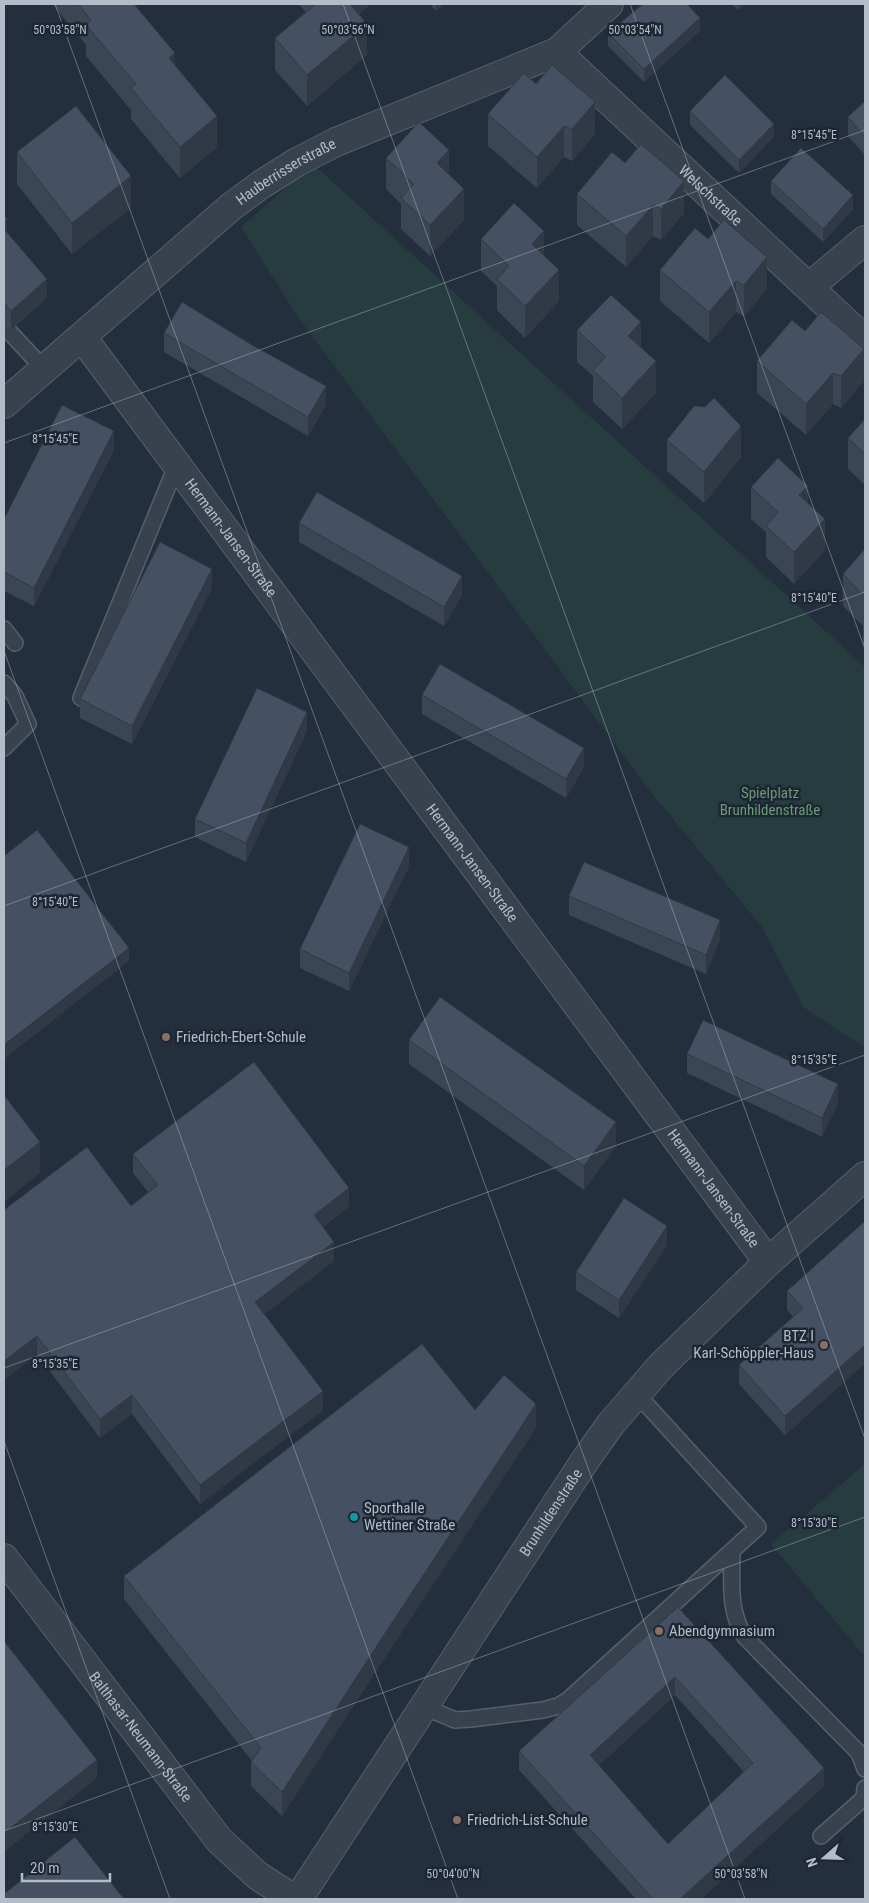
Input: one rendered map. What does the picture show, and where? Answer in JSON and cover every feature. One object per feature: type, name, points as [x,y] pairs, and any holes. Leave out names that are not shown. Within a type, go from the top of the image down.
[{"type":"street","name":"Hauberrisserstraße","points":[[4,404],[232,206],[262,184],[297,162],[336,142],[557,52],[609,4]]},
{"type":"street","name":"Welschstraße","points":[[557,52],[865,340]]},
{"type":"street","points":[[809,287],[865,240]]},
{"type":"street","name":"Hermann-Jansen-Straße","points":[[82,337],[768,1262]]},
{"type":"street","name":"Brunhildenstraße","points":[[298,1899],[586,1459],[636,1393],[666,1361],[768,1262],[865,1176]]},
{"type":"street","name":"Balthasar-Neumann-Straße","points":[[4,1558],[219,1840],[258,1876],[294,1899]]},
{"type":"lane","points":[[4,326],[44,370]]},
{"type":"lane","name":"Hermann-Jansen-Straße","points":[[81,698],[177,464]]},
{"type":"lane","points":[[4,629],[15,643]]},
{"type":"lane","points":[[4,683],[15,696],[28,724],[4,748]]},
{"type":"lane","points":[[424,1707],[455,1720],[543,1710],[558,1706],[568,1700],[758,1526],[636,1393]]},
{"type":"lane","points":[[732,1551],[732,1592],[738,1626],[744,1637],[859,1754],[865,1770]]},
{"type":"lane","points":[[821,1836],[864,1798],[865,1788]]},
{"type":"green space","name":"Spielplatz Brunhildenstraße","points":[[313,164],[865,667],[865,1048],[803,1007],[762,927],[650,791],[298,317],[241,227]]},
{"type":"green space","points":[[865,1464],[865,1657],[771,1544]]},
{"type":"building","points":[[78,4],[134,4],[175,53],[169,58],[217,116],[180,147],[131,88],[136,84],[86,25],[91,20]]},
{"type":"building","points":[[316,4],[350,4],[367,24],[307,75],[275,38]]},
{"type":"building","points":[[643,4],[687,4],[700,18],[644,69],[608,33]]},
{"type":"building","points":[[552,65],[595,102],[572,129],[564,126],[537,157],[488,114],[524,73],[536,84]]},
{"type":"building","points":[[725,75],[774,124],[739,160],[690,111]]},
{"type":"building","points":[[865,101],[865,137],[848,117]]},
{"type":"building","points":[[76,106],[131,176],[72,223],[17,152]]},
{"type":"building","points":[[419,122],[449,150],[437,163],[464,189],[430,225],[401,198],[414,184],[386,158]]},
{"type":"building","points":[[641,144],[684,181],[661,209],[653,205],[626,236],[577,194],[612,152],[625,163]]},
{"type":"building","points":[[801,148],[853,195],[823,229],[771,181]]},
{"type":"building","points":[[514,203],[544,231],[532,244],[559,270],[525,306],[497,279],[509,266],[481,239]]},
{"type":"building","points":[[724,220],[767,257],[744,285],[736,281],[709,312],[660,270],[695,228],[708,239]]},
{"type":"building","points":[[4,229],[47,279],[11,311],[4,303]]},
{"type":"building","points":[[611,295],[641,322],[628,336],[656,361],[622,398],[593,370],[606,357],[577,330]]},
{"type":"building","points":[[182,302],[252,345],[326,386],[308,417],[164,333]]},
{"type":"building","points":[[821,312],[864,349],[841,376],[833,373],[806,404],[757,361],[792,320],[805,331]]},
{"type":"building","points":[[714,398],[741,426],[704,472],[667,440],[694,406],[705,407]]},
{"type":"building","points":[[62,405],[114,431],[34,588],[4,572],[4,519]]},
{"type":"building","points":[[865,419],[865,454],[848,438]]},
{"type":"building","points":[[778,458],[808,486],[799,495],[825,519],[794,552],[766,526],[778,512],[751,487]]},
{"type":"building","points":[[317,492],[462,576],[444,607],[299,523]]},
{"type":"building","points":[[160,542],[212,569],[132,726],[80,699]]},
{"type":"building","points":[[865,549],[865,597],[843,574]]},
{"type":"building","points":[[440,664],[584,748],[566,779],[422,695]]},
{"type":"building","points":[[257,688],[307,712],[246,843],[195,819]]},
{"type":"building","points":[[360,824],[409,847],[349,973],[300,949]]},
{"type":"building","points":[[37,830],[129,948],[4,1045],[4,856]]},
{"type":"building","points":[[584,862],[720,920],[706,955],[569,896]]},
{"type":"building","points":[[440,997],[616,1122],[584,1166],[409,1040]]},
{"type":"building","points":[[703,1020],[838,1084],[822,1118],[687,1054]]},
{"type":"building","points":[[254,1062],[349,1188],[314,1215],[334,1242],[255,1302],[323,1391],[200,1485],[132,1395],[100,1419],[37,1336],[4,1361],[4,1210],[87,1147],[131,1206],[158,1185],[133,1154]]},
{"type":"building","points":[[4,1095],[40,1142],[4,1170]]},
{"type":"building","points":[[624,1198],[667,1226],[619,1300],[576,1272]]},
{"type":"building","name":"BTZ I Karl-Schöppler-Haus","points":[[865,1221],[865,1345],[785,1416],[739,1365],[803,1308],[787,1291]]},
{"type":"building","name":"Sporthalle Wettiner Straße","points":[[422,1344],[475,1410],[504,1375],[536,1404],[282,1792],[251,1762],[261,1748],[124,1576]]},
{"type":"building","points":[[678,1607],[824,1768],[680,1899],[653,1899],[519,1751]],"holes":[[[675,1677],[753,1763],[668,1844],[590,1755]]]},
{"type":"building","points":[[4,1641],[97,1760],[4,1833]]},
{"type":"building","points":[[75,1837],[124,1899],[4,1899],[4,1894]]},
{"type":"place","name":"Friedrich-Ebert-Schule","points":[[166,1037]]},
{"type":"place","name":"BTZ I Karl-Schöppler-Haus","points":[[824,1345]]},
{"type":"place","name":"Sporthalle Wettiner Straße","points":[[354,1517]]},
{"type":"place","name":"Abendgymnasium","points":[[659,1631]]},
{"type":"place","name":"Friedrich-List-Schule","points":[[457,1820]]}]
